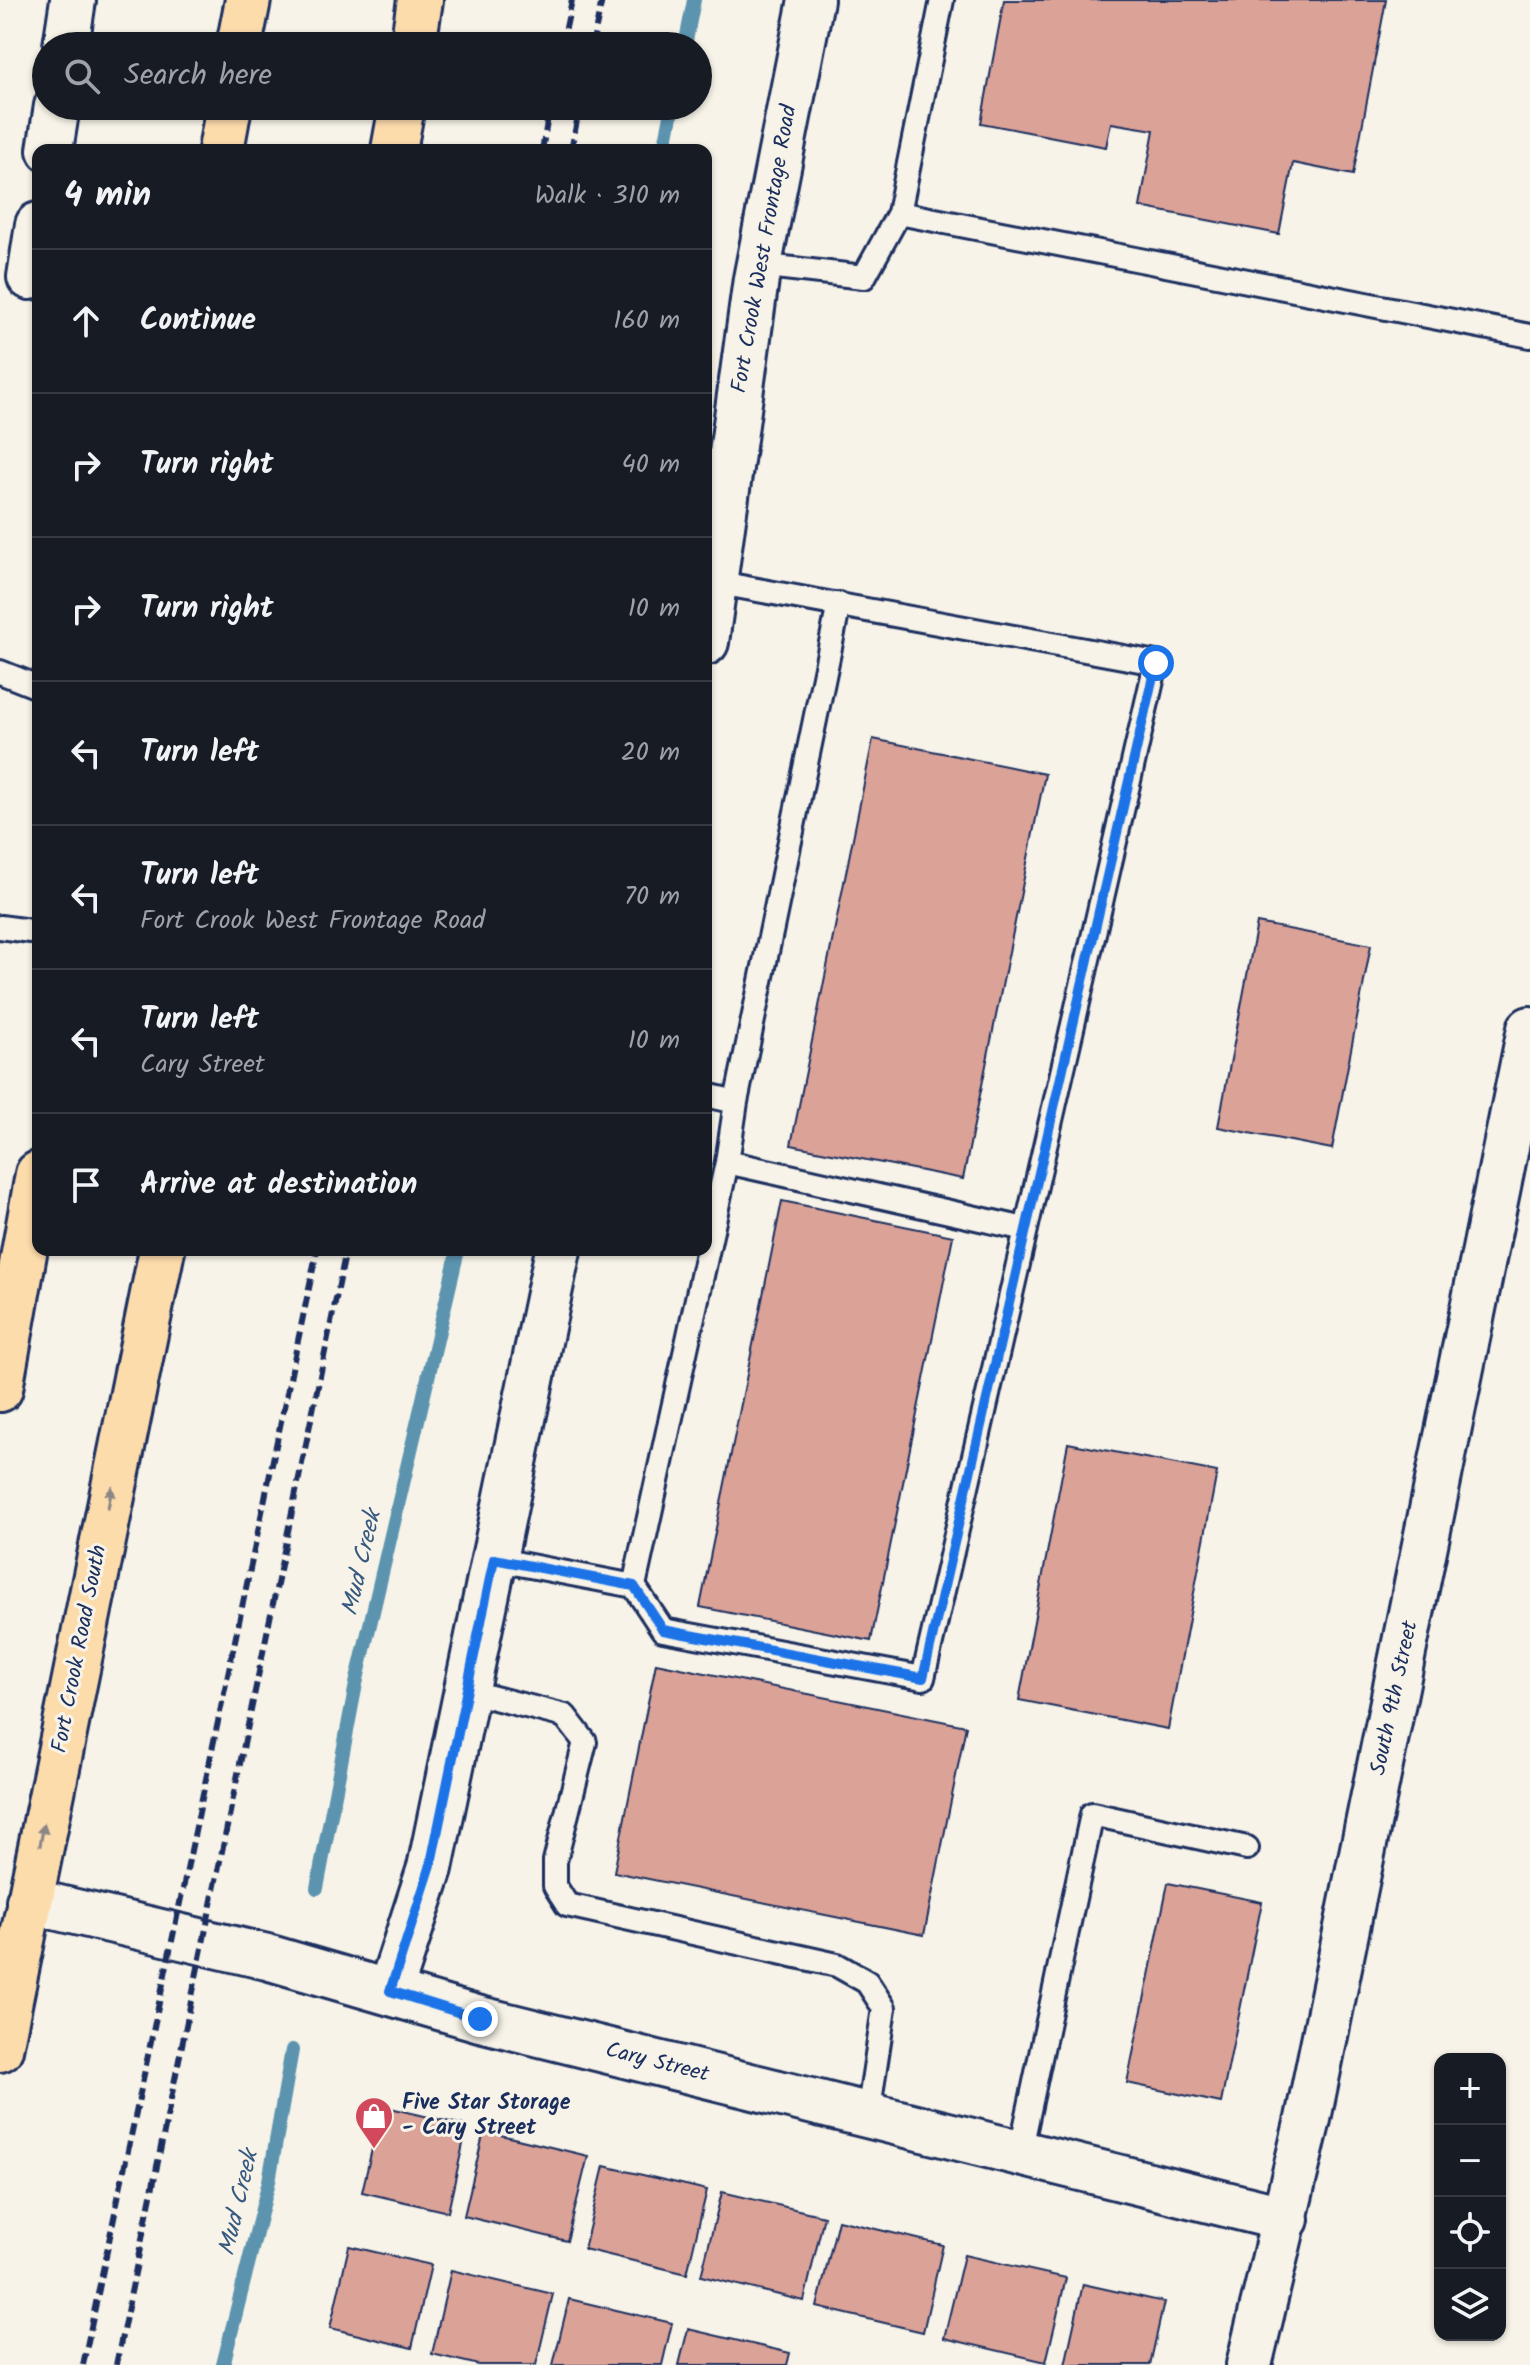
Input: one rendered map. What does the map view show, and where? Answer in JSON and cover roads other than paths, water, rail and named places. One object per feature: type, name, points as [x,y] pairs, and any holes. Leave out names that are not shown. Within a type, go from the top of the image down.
[{"type":"main road","points":[[242,32],[248,0]]},
{"type":"main road","points":[[415,32],[420,0]]},
{"type":"main road","points":[[222,144],[226,120]]},
{"type":"main road","points":[[395,144],[399,120]]},
{"type":"main road","points":[[0,1389],[8,1292],[32,1198]]},
{"type":"main road","name":"Fort Crook Road South","points":[[0,2049],[161,1256]]},
{"type":"street","points":[[68,32],[73,0]]},
{"type":"street","name":"Fort Crook West Frontage Road","points":[[712,597],[758,265],[811,0]]},
{"type":"street","points":[[51,144],[55,120]]},
{"type":"street","points":[[23,275],[32,245]]},
{"type":"street","name":"South 9th Street","points":[[1249,2365],[1286,2219],[1530,1029]]},
{"type":"street","points":[[390,1991],[430,1868],[557,1256]]},
{"type":"street","name":"Cary Street","points":[[29,1901],[267,1957],[480,2019],[1286,2219]]},
{"type":"lane","points":[[758,265],[864,277],[899,213],[942,0]]},
{"type":"lane","points":[[899,213],[1530,336]]},
{"type":"lane","points":[[494,1559],[634,1586],[663,1630],[923,1678],[1156,663],[714,582]]},
{"type":"lane","points":[[712,1230],[839,604]]},
{"type":"lane","points":[[0,672],[32,685]]},
{"type":"lane","points":[[0,927],[32,931]]},
{"type":"lane","points":[[712,1096],[736,1102]]},
{"type":"lane","points":[[727,1162],[1025,1229]]},
{"type":"lane","points":[[634,1586],[706,1256]]},
{"type":"lane","points":[[467,1691],[565,1716],[585,1742],[555,1861],[555,1886],[567,1905],[837,1965],[867,1982],[884,2008],[868,2115]]},
{"type":"lane","points":[[1020,2153],[1092,1814],[1247,1848]]},
{"type":"waterway","name":"Mud Creek","points":[[688,32],[694,0]]},
{"type":"waterway","name":"Mud Creek","points":[[665,144],[670,120]]},
{"type":"waterway","name":"Mud Creek","points":[[317,1888],[356,1684],[457,1256]]},
{"type":"waterway","name":"Mud Creek","points":[[223,2365],[269,2181],[292,2050]]},
{"type":"railway","points":[[565,32],[572,0]]},
{"type":"railway","points":[[595,32],[602,0]]},
{"type":"railway","points":[[543,144],[547,120]]},
{"type":"railway","points":[[572,144],[577,120]]},
{"type":"railway","points":[[83,2365],[316,1256]]},
{"type":"railway","points":[[116,2365],[345,1256]]},
{"type":"place","name":"Five Star Storage - Cary Street","points":[[374,2150]]}]
